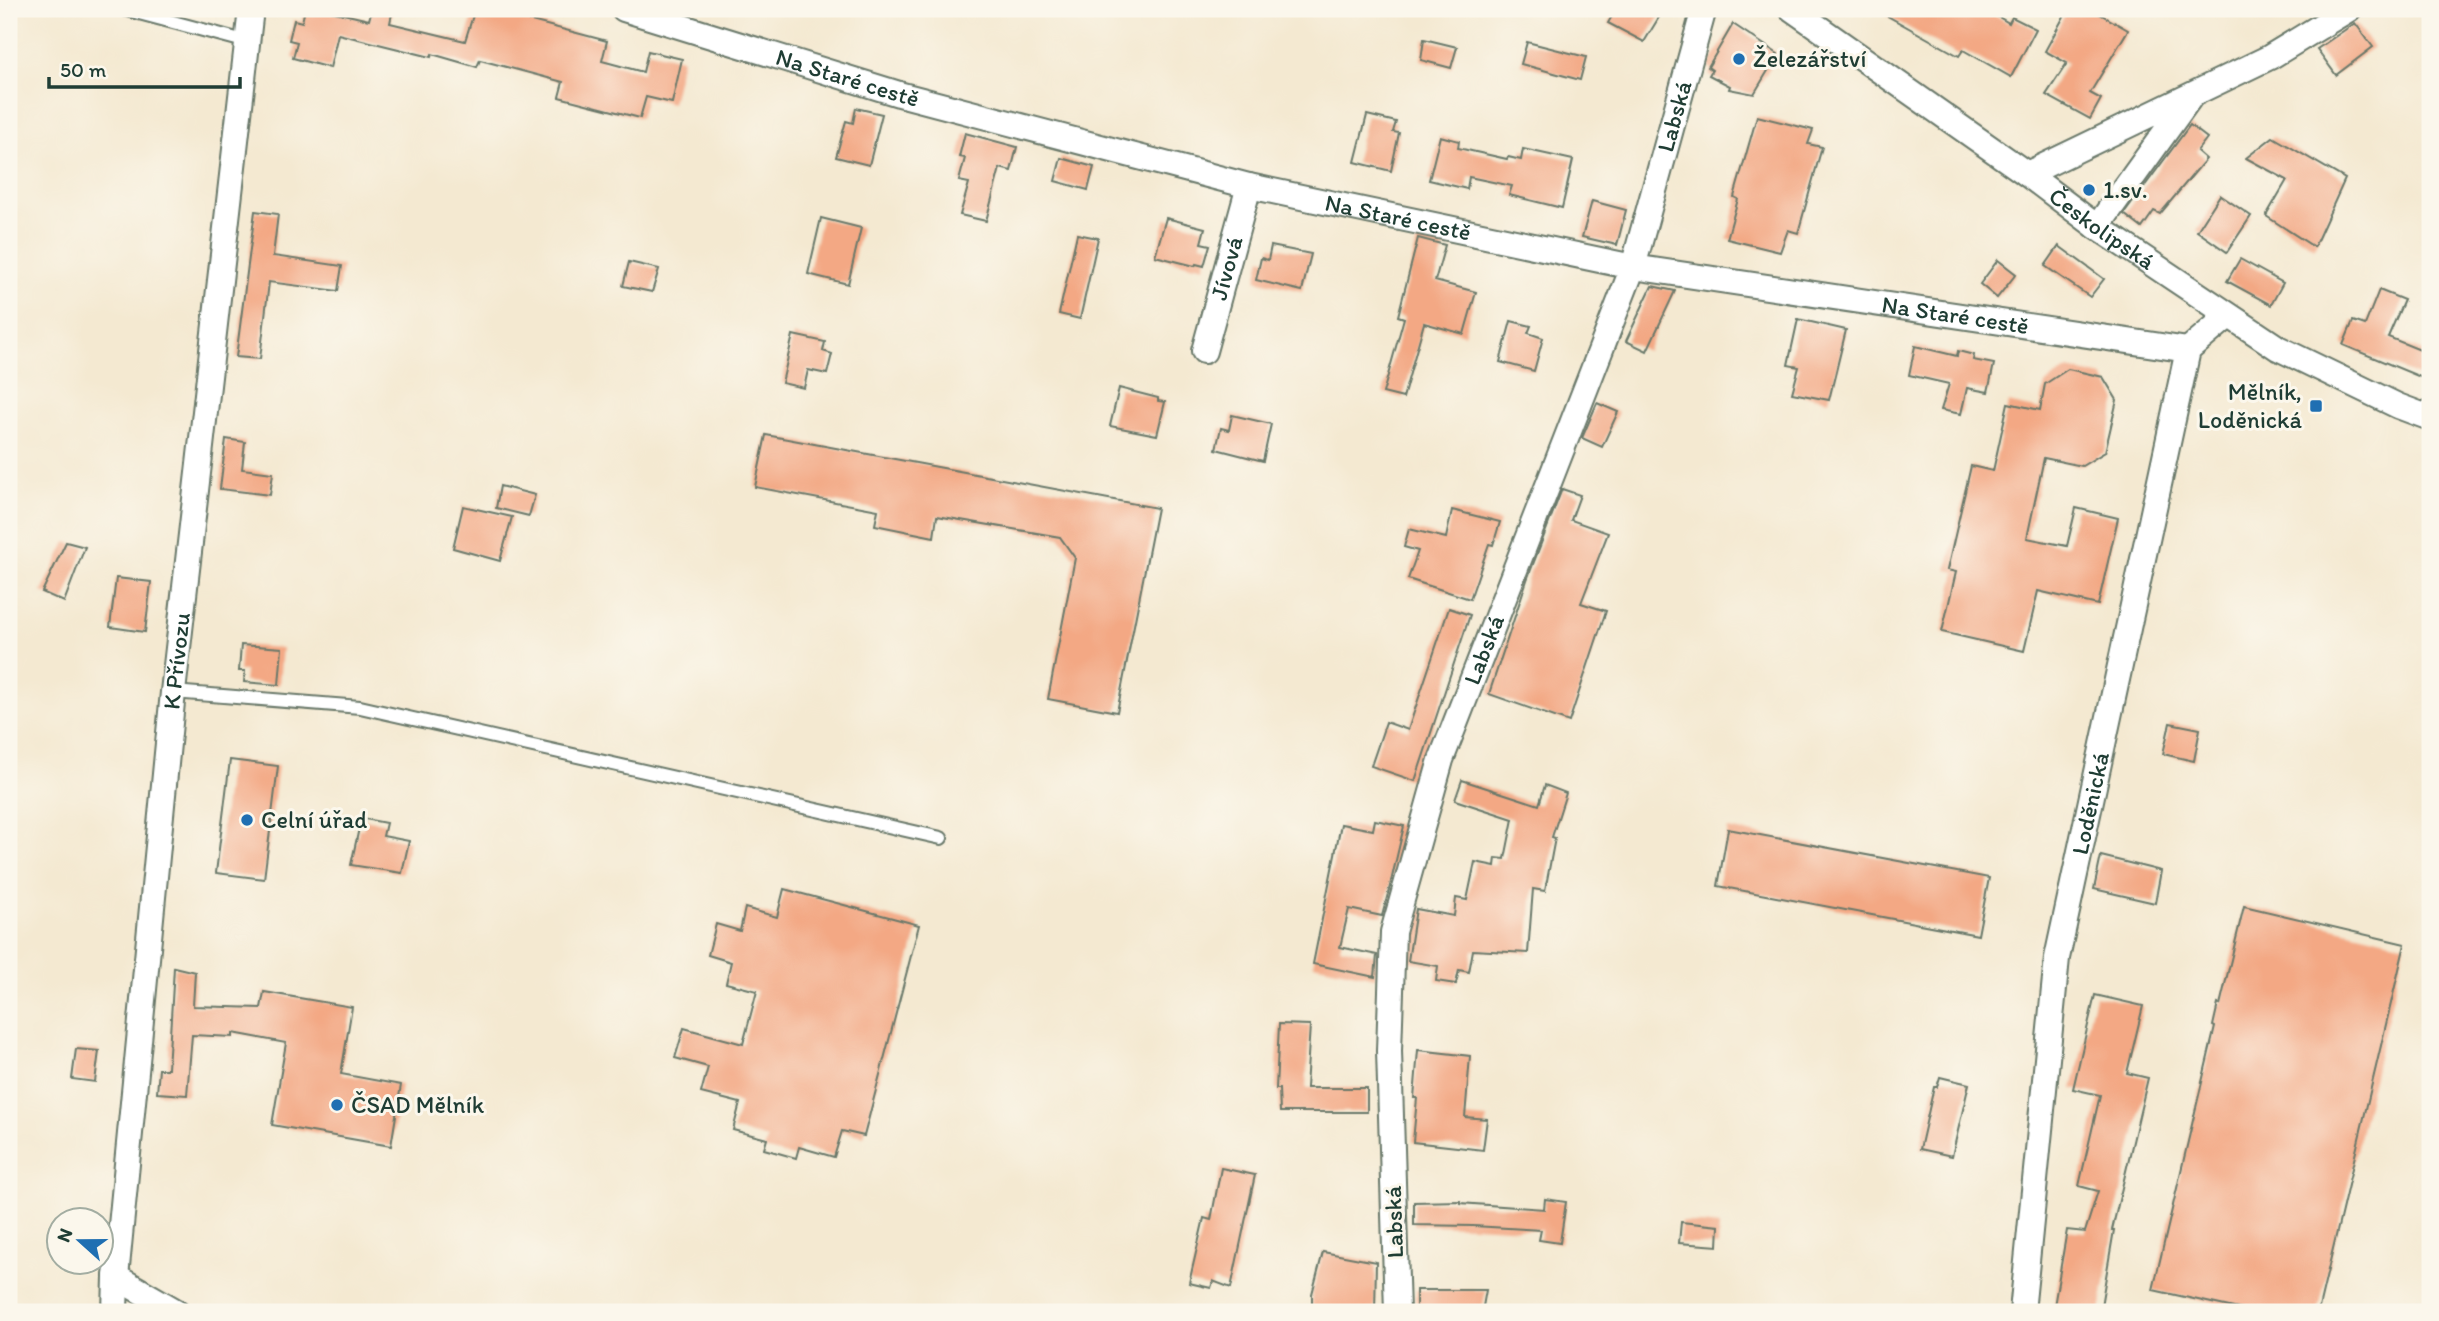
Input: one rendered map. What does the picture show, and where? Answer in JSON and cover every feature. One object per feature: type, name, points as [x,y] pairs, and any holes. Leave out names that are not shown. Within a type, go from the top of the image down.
[{"type":"street","name":"K Přívozu","points":[[115,1312],[116,1277],[173,692],[251,9]]},
{"type":"street","name":"Na Staré cestě","points":[[624,9],[899,94],[1249,186],[1633,267],[2188,350]]},
{"type":"street","name":"Labská","points":[[1397,1312],[1389,1051],[1393,932],[1441,760],[1633,267],[1704,9]]},
{"type":"street","name":"Českolipská","points":[[1792,9],[2027,174],[2097,228],[2228,316],[2278,348],[2398,406],[2430,418]]},
{"type":"street","points":[[2027,174],[2270,57],[2349,9]]},
{"type":"street","points":[[2097,228],[2191,96]]},
{"type":"street","name":"Jívová","points":[[1204,351],[1249,186]]},
{"type":"street","points":[[2188,350],[2228,316]]},
{"type":"street","name":"Loděnická","points":[[2022,1312],[2057,958],[2188,350]]},
{"type":"street","points":[[116,1277],[177,1312]]},
{"type":"lane","points":[[124,9],[248,42]]},
{"type":"lane","points":[[173,692],[360,707],[941,838]]},
{"type":"building","points":[[305,9],[322,9],[369,20],[372,9],[393,9],[390,23],[465,41],[475,9],[486,9],[607,41],[602,61],[643,72],[648,51],[682,59],[672,103],[646,97],[640,118],[559,97],[563,82],[480,60],[477,67],[432,54],[431,57],[338,34],[330,68],[293,58],[297,42],[289,40],[294,20],[302,22]]},
{"type":"building","points":[[1616,9],[1664,9],[1644,42],[1608,23]]},
{"type":"building","points":[[1875,9],[1985,9],[2009,23],[2012,17],[2036,29],[2011,77],[1963,50],[1959,56]]},
{"type":"building","points":[[2068,9],[2091,9],[2128,30],[2090,93],[2101,99],[2090,119],[2046,95],[2067,63],[2045,51]]},
{"type":"building","points":[[2355,23],[2373,47],[2336,75],[2317,49]]},
{"type":"building","points":[[1733,24],[1778,54],[1754,94],[1729,89],[1730,86],[1709,75],[1712,70],[1708,67]]},
{"type":"building","points":[[1424,39],[1457,47],[1451,68],[1421,60]]},
{"type":"building","points":[[1527,42],[1586,57],[1580,80],[1521,64]]},
{"type":"building","points":[[856,108],[882,114],[869,165],[836,157],[846,121],[853,123]]},
{"type":"building","points":[[1367,115],[1396,122],[1393,132],[1399,133],[1391,171],[1355,162]]},
{"type":"building","points":[[1757,116],[1813,130],[1808,144],[1822,147],[1798,233],[1788,230],[1780,252],[1727,239],[1738,199],[1734,197]]},
{"type":"building","points":[[2190,125],[2207,138],[2197,151],[2206,159],[2160,214],[2154,211],[2142,228],[2124,214]]},
{"type":"building","points":[[965,133],[1017,147],[1011,171],[1000,168],[986,221],[960,215],[969,183],[959,181],[965,158],[959,157]]},
{"type":"building","points":[[1440,136],[1459,141],[1458,148],[1507,159],[1521,160],[1523,149],[1573,160],[1562,208],[1509,195],[1512,186],[1469,177],[1467,189],[1429,180]]},
{"type":"building","points":[[2273,137],[2345,179],[2314,247],[2266,216],[2287,180],[2246,158]]},
{"type":"building","points":[[1061,158],[1094,167],[1088,190],[1055,181]]},
{"type":"building","points":[[2220,195],[2251,216],[2227,252],[2197,231]]},
{"type":"building","points":[[1592,201],[1626,210],[1617,245],[1582,237]]},
{"type":"building","points":[[255,211],[278,214],[273,256],[342,266],[338,291],[269,282],[260,359],[236,357]]},
{"type":"building","points":[[821,218],[861,228],[848,284],[808,274]]},
{"type":"building","points":[[1166,218],[1205,228],[1201,243],[1210,245],[1204,266],[1155,256]]},
{"type":"building","points":[[1077,234],[1098,238],[1080,319],[1059,314]]},
{"type":"building","points":[[1418,238],[1445,245],[1435,281],[1476,292],[1464,334],[1424,323],[1403,398],[1383,393],[1404,318],[1398,316]]},
{"type":"building","points":[[1271,246],[1311,254],[1302,291],[1256,280],[1261,258],[1268,260]]},
{"type":"building","points":[[2059,246],[2104,279],[2090,297],[2045,266]]},
{"type":"building","points":[[2240,259],[2283,283],[2271,305],[2227,281]]},
{"type":"building","points":[[1998,260],[2016,274],[1997,298],[1980,284]]},
{"type":"building","points":[[629,262],[659,269],[652,292],[623,286]]},
{"type":"building","points":[[1652,286],[1675,291],[1647,351],[1626,341]]},
{"type":"building","points":[[2379,290],[2404,300],[2388,337],[2430,354],[2430,381],[2343,345],[2353,321],[2365,325]]},
{"type":"building","points":[[1798,319],[1846,330],[1829,400],[1792,393],[1799,367],[1788,365]]},
{"type":"building","points":[[1511,321],[1531,326],[1528,333],[1543,338],[1534,371],[1500,362]]},
{"type":"building","points":[[793,335],[825,342],[823,351],[832,354],[827,374],[808,370],[804,388],[782,383]]},
{"type":"building","points":[[1915,346],[1957,356],[1958,351],[1974,355],[1973,360],[1994,364],[1988,392],[1967,388],[1961,414],[1941,410],[1949,384],[1909,375]]},
{"type":"building","points":[[2068,369],[2103,377],[2117,400],[2105,452],[2082,466],[2044,458],[2027,538],[2067,546],[2076,508],[2118,518],[2098,605],[2038,591],[2024,651],[1942,632],[1956,572],[1947,570],[1971,466],[1993,471],[2008,403],[2040,410],[2045,384]]},
{"type":"building","points":[[1119,388],[1165,402],[1157,435],[1110,426]]},
{"type":"building","points":[[1597,403],[1618,412],[1602,447],[1582,438]]},
{"type":"building","points":[[1232,415],[1271,424],[1263,461],[1216,449],[1221,428],[1229,430]]},
{"type":"building","points":[[766,435],[1157,508],[1117,712],[1048,699],[1075,558],[1060,537],[937,516],[934,537],[875,525],[878,510],[755,487]]},
{"type":"building","points":[[226,439],[245,442],[242,469],[273,473],[270,495],[220,489]]},
{"type":"building","points":[[500,486],[535,495],[529,516],[496,508]]},
{"type":"building","points":[[1562,489],[1580,495],[1571,520],[1608,533],[1581,603],[1606,611],[1569,722],[1489,694],[1527,580]]},
{"type":"building","points":[[463,506],[512,517],[500,561],[453,548]]},
{"type":"building","points":[[1452,510],[1500,522],[1493,545],[1489,544],[1470,599],[1408,579],[1418,551],[1404,547],[1409,529],[1446,538]]},
{"type":"building","points":[[66,542],[85,547],[64,602],[42,592]]},
{"type":"building","points":[[116,578],[151,582],[145,632],[110,627]]},
{"type":"building","points":[[1449,608],[1470,615],[1415,781],[1371,766],[1386,722],[1408,730]]},
{"type":"building","points":[[241,645],[282,648],[279,685],[244,682],[245,671],[239,671]]},
{"type":"building","points":[[2170,723],[2200,729],[2194,761],[2163,754]]},
{"type":"building","name":"Celní úřad","points":[[230,760],[278,766],[264,879],[216,873]]},
{"type":"building","points":[[1462,780],[1539,805],[1545,785],[1566,793],[1552,837],[1555,838],[1545,891],[1533,889],[1528,953],[1473,950],[1469,972],[1459,970],[1456,984],[1436,981],[1438,966],[1408,961],[1416,909],[1454,916],[1456,898],[1467,900],[1475,862],[1495,866],[1496,858],[1505,859],[1513,819],[1455,800]]},
{"type":"building","points":[[365,819],[386,823],[383,836],[409,841],[402,873],[351,865],[359,828],[363,829]]},
{"type":"building","points":[[1375,820],[1404,826],[1382,916],[1349,909],[1340,947],[1377,955],[1375,977],[1313,964],[1341,824],[1373,830]]},
{"type":"building","points":[[1728,829],[1989,878],[1978,935],[1718,886]]},
{"type":"building","points":[[2101,856],[2161,871],[2155,903],[2094,889]]},
{"type":"building","points":[[784,889],[919,925],[864,1136],[842,1131],[834,1157],[799,1147],[796,1158],[764,1149],[767,1139],[733,1130],[740,1103],[701,1093],[708,1067],[675,1058],[684,1028],[743,1044],[757,991],[726,983],[731,962],[708,955],[716,924],[740,931],[745,908],[777,917]]},
{"type":"building","points":[[2244,906],[2405,944],[2318,1312],[2252,1312],[2153,1290],[2215,1027],[2213,1026],[2218,1004],[2220,1005]]},
{"type":"building","points":[[174,967],[195,972],[193,1006],[261,1008],[264,992],[352,1007],[341,1074],[401,1085],[391,1146],[272,1125],[286,1043],[233,1033],[233,1037],[192,1035],[187,1095],[157,1093],[159,1069],[168,1069]]},
{"type":"building","points":[[2095,995],[2143,1006],[2127,1073],[2148,1078],[2112,1230],[2100,1312],[2053,1312],[2067,1230],[2085,1232],[2098,1191],[2079,1186],[2100,1095],[2073,1089]]},
{"type":"building","points":[[1279,1024],[1310,1025],[1306,1088],[1367,1088],[1367,1112],[1280,1112],[1279,1089],[1276,1089]]},
{"type":"building","points":[[76,1049],[99,1051],[95,1082],[72,1079]]},
{"type":"building","points":[[1418,1050],[1470,1056],[1465,1117],[1487,1119],[1483,1150],[1413,1142]]},
{"type":"building","points":[[1940,1077],[1969,1084],[1952,1156],[1920,1149],[1934,1087],[1937,1087]]},
{"type":"building","points":[[1221,1168],[1255,1175],[1231,1288],[1213,1281],[1211,1288],[1189,1283],[1204,1218],[1211,1220]]},
{"type":"building","points":[[1545,1199],[1566,1202],[1560,1243],[1539,1240],[1541,1230],[1414,1225],[1414,1202],[1460,1201],[1544,1209]]},
{"type":"building","points":[[1681,1222],[1719,1226],[1718,1246],[1679,1243]]},
{"type":"building","points":[[1323,1252],[1376,1262],[1375,1312],[1312,1312],[1312,1294]]},
{"type":"building","points":[[1416,1290],[1486,1290],[1482,1312],[1416,1312]]},
{"type":"place","name":"Železářství","points":[[1739,59]]},
{"type":"place","name":"1.sv.","points":[[2089,190]]},
{"type":"place","name":"Mělník, Loděnická","points":[[2316,406]]},
{"type":"place","name":"Celní úřad","points":[[247,820]]},
{"type":"place","name":"ČSAD Mělník","points":[[337,1105]]}]
